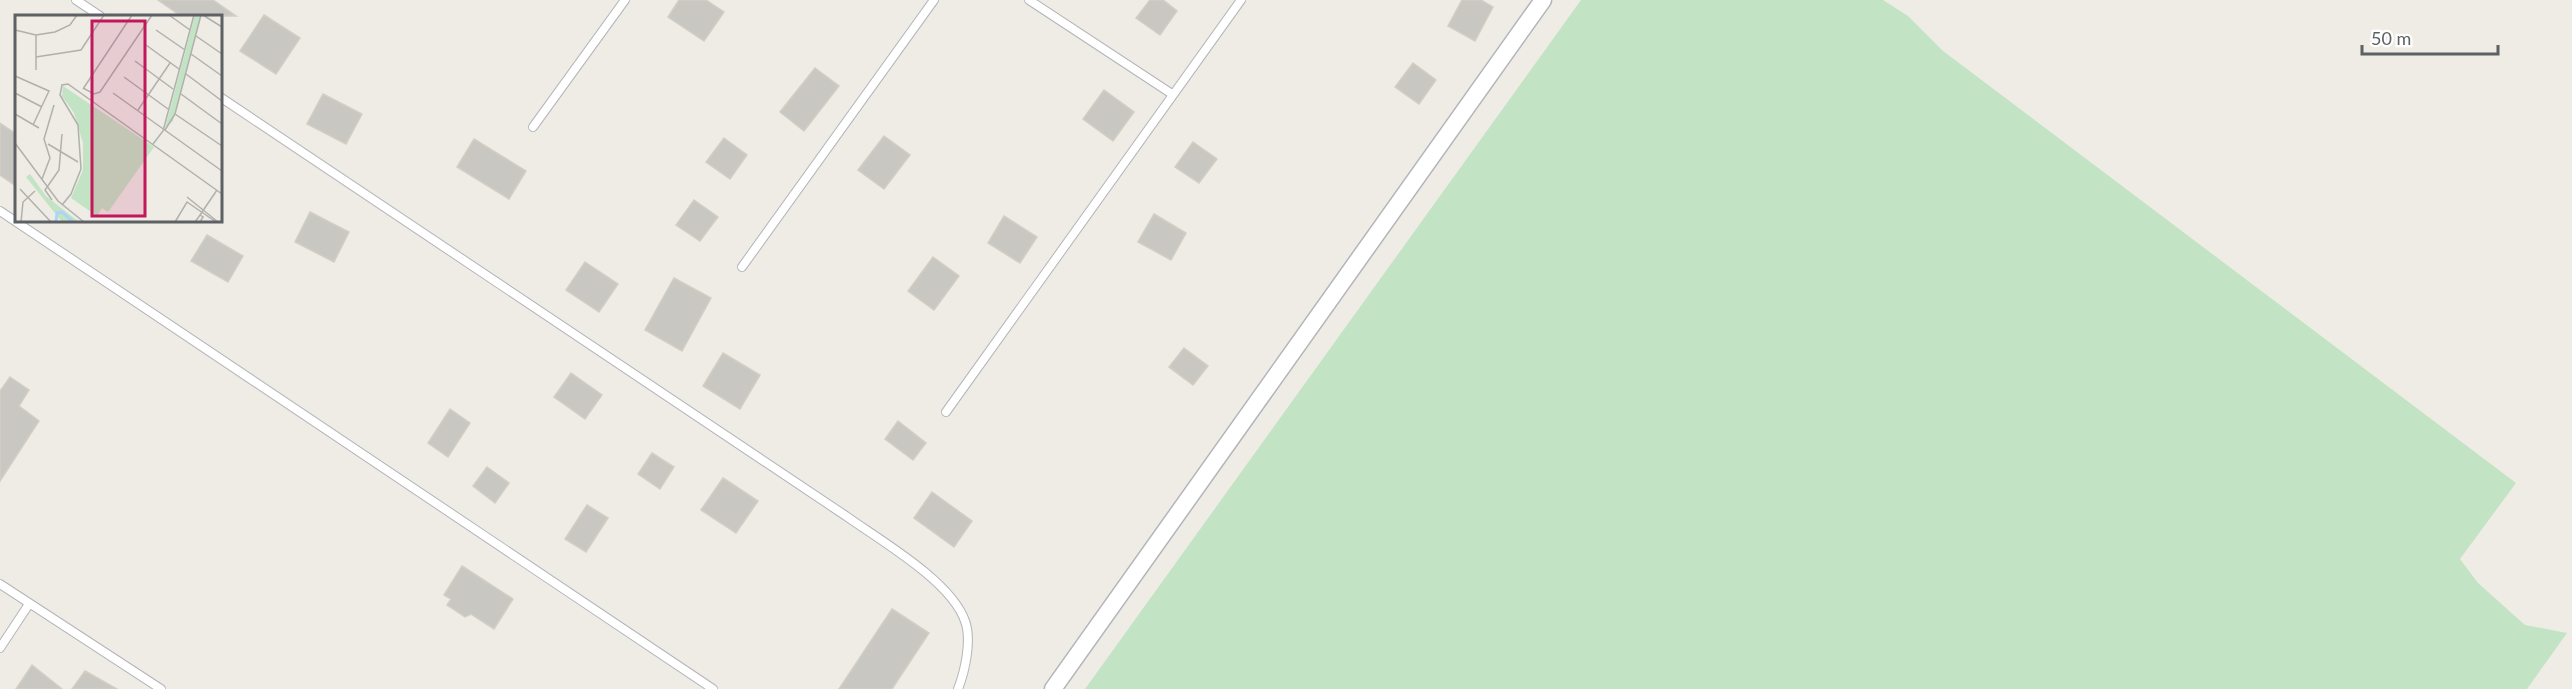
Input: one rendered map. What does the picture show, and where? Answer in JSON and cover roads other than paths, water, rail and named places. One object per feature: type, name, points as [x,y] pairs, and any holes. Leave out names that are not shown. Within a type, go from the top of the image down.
[{"type":"street","points":[[1053,689],[1543,0]]},
{"type":"lane","points":[[76,0],[98,15]]},
{"type":"lane","points":[[533,127],[625,0]]},
{"type":"lane","points":[[742,267],[934,0]]},
{"type":"lane","points":[[1029,0],[1172,94]]},
{"type":"lane","points":[[946,412],[1241,0]]},
{"type":"lane","points":[[222,98],[846,516],[939,584],[959,608],[966,623],[965,660],[958,689]]},
{"type":"lane","points":[[0,211],[15,221]]},
{"type":"lane","points":[[16,222],[713,689]]},
{"type":"lane","points":[[0,584],[161,689]]},
{"type":"lane","points":[[0,648],[30,604]]}]
